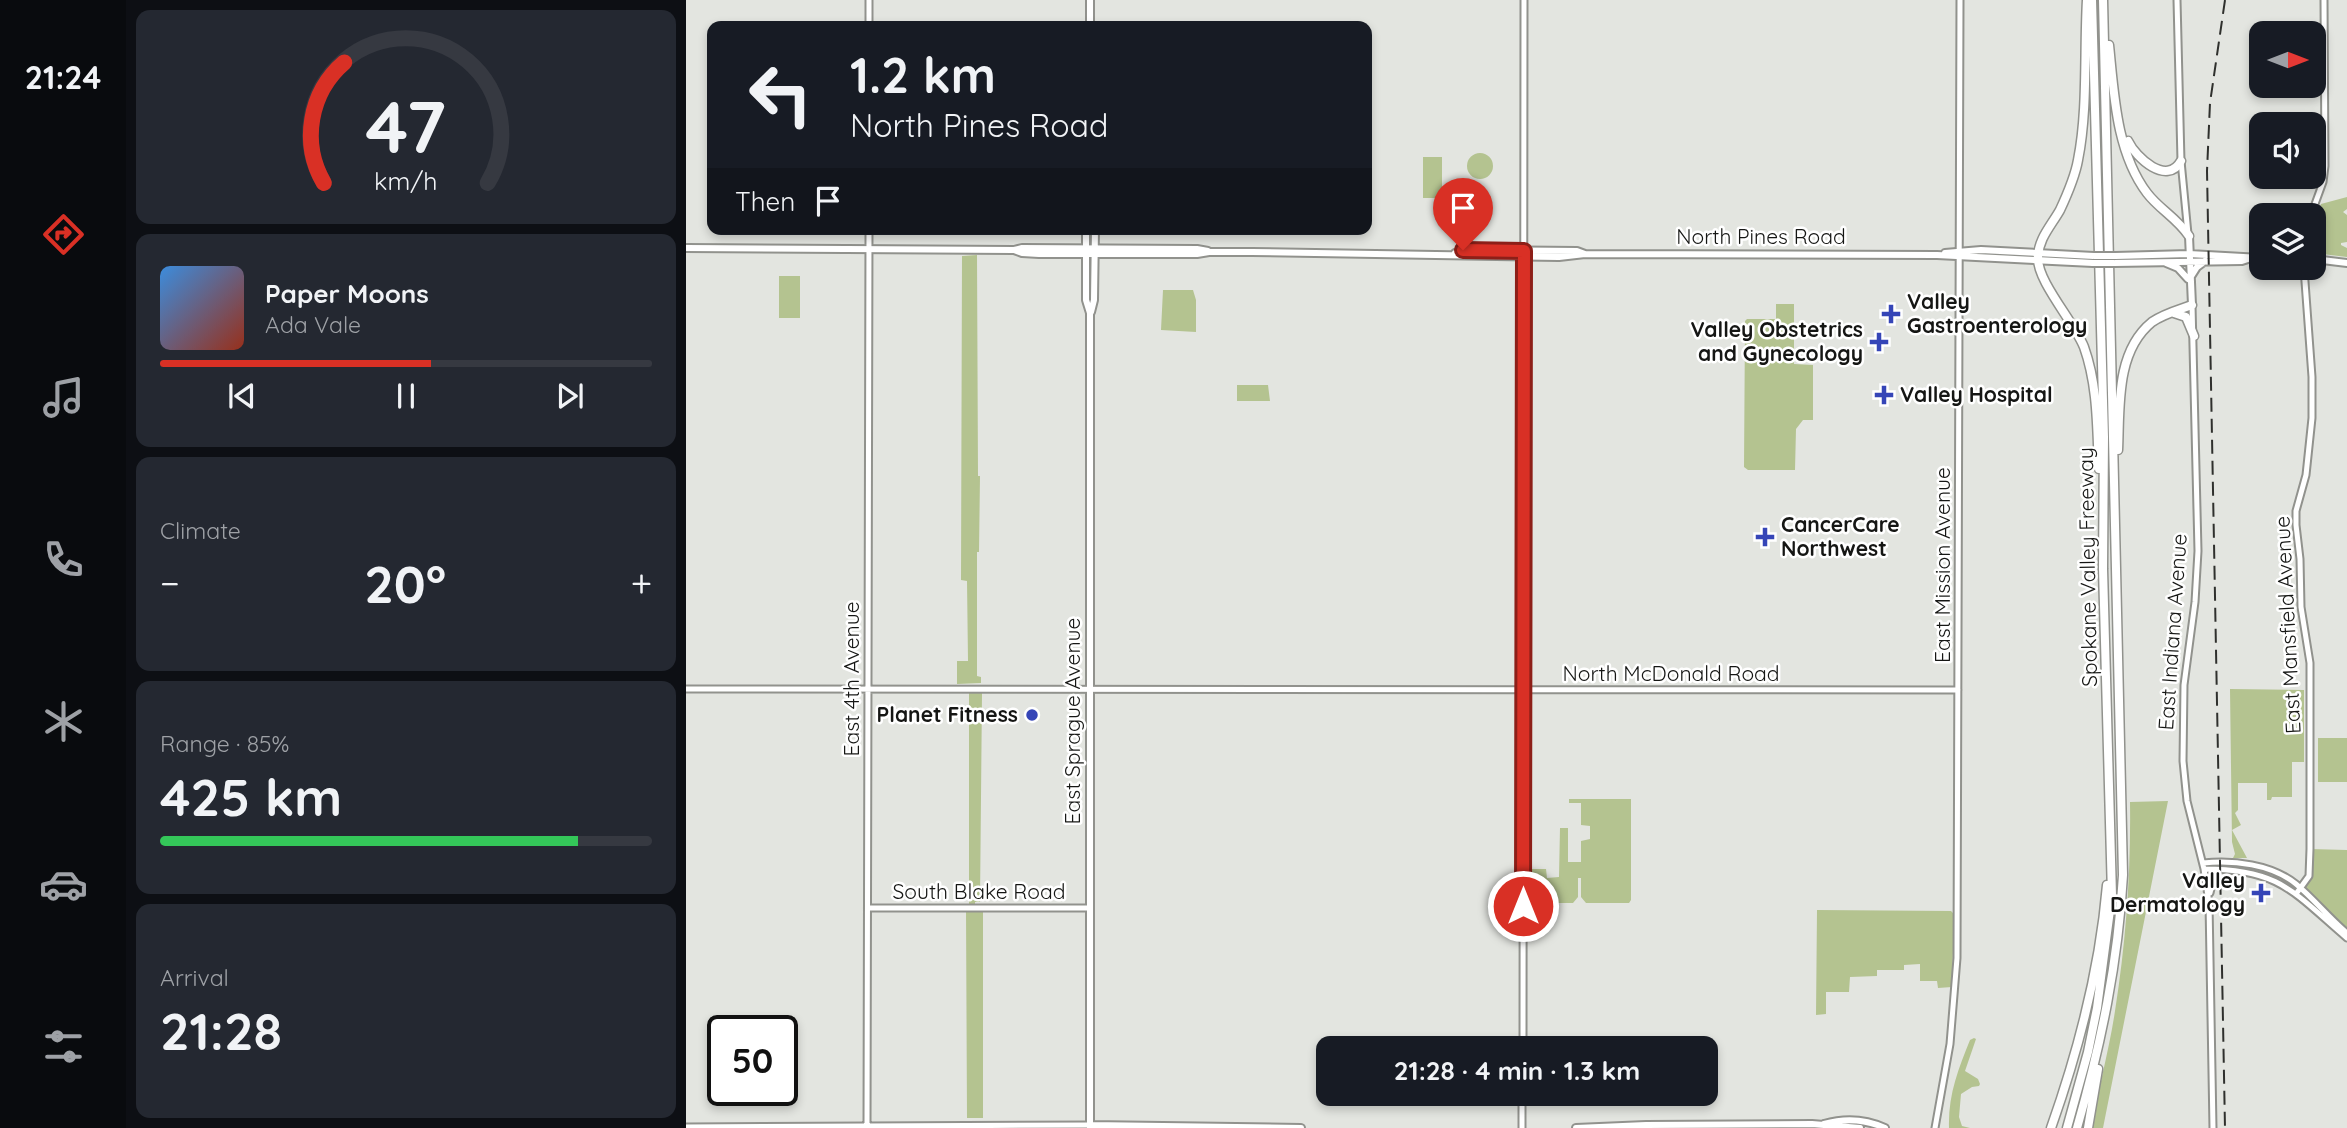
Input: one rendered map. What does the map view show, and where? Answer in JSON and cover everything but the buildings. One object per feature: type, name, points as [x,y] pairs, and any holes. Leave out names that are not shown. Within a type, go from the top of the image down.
[{"type":"highway","points":[[2090,0],[2078,161],[2059,210],[2041,241],[2038,257],[2045,281],[2076,330],[2091,371],[2096,408],[2103,569]]},
{"type":"highway","name":"Spokane Valley Freeway","points":[[2067,1128],[2088,1052],[2103,975],[2112,895],[2103,569],[2104,437],[2090,0]]},
{"type":"highway","points":[[2104,0],[2115,103],[2125,145],[2140,184],[2156,203],[2181,224],[2189,236]]},
{"type":"highway","name":"Spokane Valley Freeway","points":[[2077,1128],[2101,1041],[2115,962],[2123,876],[2104,0]]},
{"type":"highway","points":[[2115,103],[2130,146],[2139,158],[2151,166],[2168,171],[2178,168],[2182,161]]},
{"type":"highway","points":[[2116,569],[2119,418],[2129,355],[2137,338],[2152,322],[2192,305]]},
{"type":"highway","points":[[2168,314],[2177,312],[2186,317],[2194,336]]},
{"type":"highway","points":[[2051,1128],[2073,1063],[2089,1001],[2103,926],[2110,850]]},
{"type":"highway","points":[[2088,1128],[2101,1041]]},
{"type":"main road","points":[[1090,0],[1090,21]]},
{"type":"main road","name":"East Sprague Avenue","points":[[1086,235],[1086,300],[1090,313],[1090,1127]]},
{"type":"main road","name":"East Sprague Avenue","points":[[1090,313],[1094,300],[1095,235]]},
{"type":"main road","points":[[2162,262],[2178,268],[2190,280],[2205,258],[2194,248],[2189,236]]},
{"type":"main road","name":"East Indiana Avenue","points":[[2189,236],[2192,305]]},
{"type":"main road","name":"North Pines Road","points":[[686,248],[1014,250],[1022,247],[1197,254],[1453,253],[1463,250],[1524,253],[1577,251],[1585,254],[1960,254],[2162,262],[2189,258]]},
{"type":"main road","name":"North Pines Road","points":[[2114,260],[2205,258],[2242,261],[2249,258]]},
{"type":"main road","points":[[2326,261],[2347,263]]},
{"type":"main road","points":[[1576,1128],[1822,1124],[1885,1128]]},
{"type":"main road","points":[[1090,1127],[1301,1128]]},
{"type":"street","points":[[869,0],[869,21]]},
{"type":"street","points":[[1523,1036],[1524,0]]},
{"type":"street","name":"East Mission Avenue","points":[[1935,1128],[1950,1044],[1957,958],[1960,0]]},
{"type":"street","points":[[2177,0],[2182,161],[2189,236]]},
{"type":"street","points":[[2315,203],[2325,166],[2324,0]]},
{"type":"street","name":"East 4th Avenue","points":[[867,1127],[869,235]]},
{"type":"street","name":"East Mansfield Avenue","points":[[2299,891],[2309,873],[2311,818],[2310,663],[2301,607],[2296,525],[2298,502],[2306,475],[2312,418],[2312,377],[2305,280]]},
{"type":"street","name":"East Indiana Avenue","points":[[2192,305],[2197,573],[2183,685],[2183,761],[2187,801],[2204,866],[2209,903],[2213,1128]]},
{"type":"street","name":"North McDonald Road","points":[[686,689],[1958,690]]},
{"type":"street","points":[[2204,866],[2230,862],[2253,865],[2278,874],[2347,935]]},
{"type":"street","points":[[2204,866],[2265,876],[2299,891]]},
{"type":"street","points":[[2209,903],[2214,875],[2220,869]]},
{"type":"street","name":"South Blake Road","points":[[868,908],[1090,908]]},
{"type":"street","points":[[1522,1106],[1522,1128]]},
{"type":"street","points":[[686,1127],[1090,1127]]},
{"type":"green space","points":[[1480,153],[1489,157],[1493,166],[1489,175],[1480,179],[1471,175],[1467,166],[1471,157]]},
{"type":"green space","points":[[1423,157],[1442,157],[1442,198],[1423,198]]},
{"type":"green space","points":[[2347,197],[2347,209],[2343,212],[2347,215],[2347,242],[2341,245],[2347,248],[2347,257],[2326,254],[2325,203]]},
{"type":"green space","points":[[1453,209],[1465,217],[1464,233],[1446,233],[1442,229],[1442,213]]},
{"type":"green space","points":[[977,255],[980,476],[977,676],[981,677],[981,683],[957,684],[957,661],[968,661],[967,581],[961,580],[962,256]]},
{"type":"green space","points":[[779,276],[800,276],[800,318],[779,318]]},
{"type":"green space","points":[[1163,290],[1193,290],[1196,300],[1196,332],[1161,330]]},
{"type":"green space","points":[[1776,304],[1794,304],[1794,364],[1813,365],[1813,420],[1803,420],[1796,429],[1795,470],[1748,470],[1744,467],[1745,321],[1776,319]]},
{"type":"green space","points":[[1237,385],[1268,385],[1270,401],[1237,401]]},
{"type":"green space","points":[[2230,689],[2304,690],[2304,762],[2292,762],[2292,797],[2272,797],[2267,800],[2267,783],[2238,783],[2238,810],[2235,813],[2241,825],[2232,830],[2247,858],[2233,858],[2235,854],[2232,842]]},
{"type":"green space","points":[[969,693],[982,693],[980,902],[975,902],[975,905],[969,905]]},
{"type":"green space","points":[[2318,738],[2347,738],[2347,782],[2318,782]]},
{"type":"green space","points":[[1569,799],[1631,799],[1629,903],[1586,903],[1581,897],[1581,878],[1578,878],[1578,897],[1573,903],[1529,903],[1529,869],[1546,869],[1547,878],[1559,877],[1560,828],[1568,828],[1568,862],[1581,862],[1581,841],[1590,839],[1590,826],[1581,825],[1581,803],[1569,803]]},
{"type":"green space","points":[[2168,801],[2103,1128],[2092,1128],[2113,1026],[2122,959],[2129,881],[2130,802]]},
{"type":"green space","points":[[2310,849],[2347,850],[2347,933],[2301,889],[2307,879]]},
{"type":"green space","points":[[966,909],[983,911],[983,1118],[967,1118]]},
{"type":"green space","points":[[1817,910],[1951,911],[1954,914],[1952,987],[1938,988],[1937,981],[1920,981],[1920,964],[1904,965],[1904,970],[1877,970],[1877,976],[1850,977],[1849,992],[1826,992],[1826,1014],[1816,1015]]},
{"type":"green space","points":[[1976,1039],[1965,1071],[1978,1079],[1980,1084],[1961,1094],[1959,1117],[1962,1126],[1970,1128],[1949,1128],[1955,1083],[1970,1040]]},
{"type":"railway","points":[[2225,0],[2210,103],[2207,171],[2225,1128]]},
{"type":"place","name":"Valley Gastroenterology","points":[[1891,314]]},
{"type":"place","name":"Valley Obstetrics and Gynecology","points":[[1879,342]]},
{"type":"place","name":"Valley Hospital","points":[[1884,395]]},
{"type":"place","name":"CancerCare Northwest","points":[[1765,537]]},
{"type":"place","name":"Planet Fitness","points":[[1032,715]]},
{"type":"place","name":"Valley Dermatology","points":[[2261,893]]},
{"type":"route","points":[[1463,250],[1524,251],[1523,906]]}]
